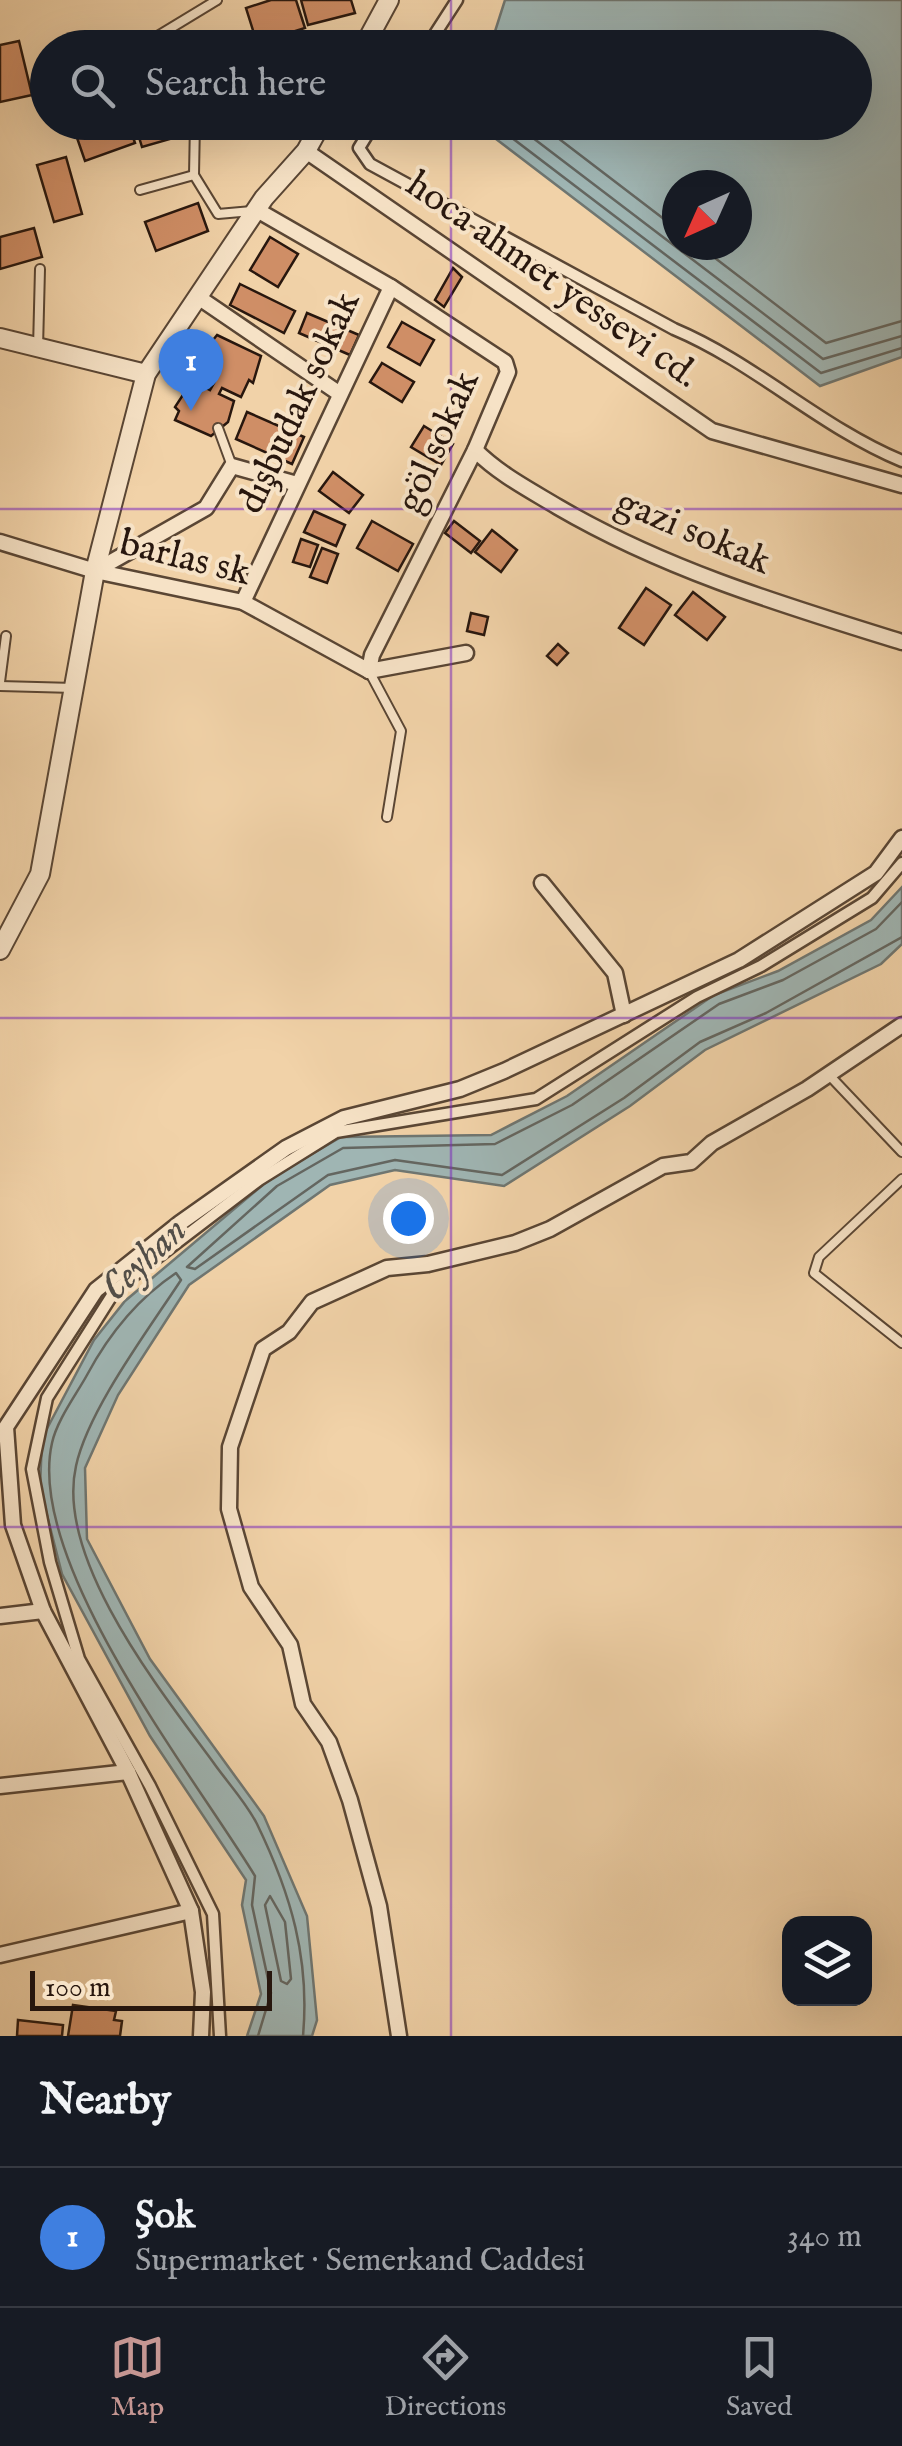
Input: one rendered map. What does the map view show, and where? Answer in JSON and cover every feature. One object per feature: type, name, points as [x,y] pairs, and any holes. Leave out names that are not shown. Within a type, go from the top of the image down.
[{"type":"street","points":[[373,30],[389,0]]},
{"type":"street","points":[[437,30],[456,0]]},
{"type":"street","points":[[0,950],[40,874],[95,571],[146,374],[257,210],[312,140]]},
{"type":"street","points":[[363,140],[358,148],[370,164],[674,329],[720,348],[870,448],[902,461]]},
{"type":"street","name":"hoca ahmet yessevi cd.","points":[[306,151],[712,431],[902,486]]},
{"type":"street","points":[[257,210],[391,287]]},
{"type":"street","name":"dışbudak sokak","points":[[243,602],[391,287]]},
{"type":"street","name":"göl sokak","points":[[369,671],[372,655],[475,450],[508,372],[505,362],[391,287]]},
{"type":"street","points":[[198,297],[340,394]]},
{"type":"street","points":[[0,338],[146,374]]},
{"type":"street","name":"gazi sokak","points":[[475,450],[495,470],[620,543],[726,587],[902,642]]},
{"type":"street","points":[[232,466],[297,484]]},
{"type":"street","name":"barlas sk","points":[[95,571],[206,508],[232,466]]},
{"type":"street","points":[[0,542],[95,571]]},
{"type":"street","name":"barlas sk","points":[[95,571],[243,602],[369,671]]},
{"type":"street","points":[[369,671],[466,654]]},
{"type":"street","points":[[201,2036],[203,1992],[191,1912],[128,1772],[43,1611],[13,1525],[6,1427],[96,1290],[180,1222],[286,1148],[344,1118],[460,1089],[739,960],[876,873],[902,838]]},
{"type":"street","points":[[220,2036],[214,1914],[150,1786],[79,1659],[50,1562],[32,1469],[48,1398],[116,1289],[274,1170],[336,1132],[536,1098],[697,997],[762,966],[872,898],[902,863]]},
{"type":"street","points":[[542,883],[615,972],[624,1015]]},
{"type":"street","points":[[398,2036],[379,1906],[350,1800],[330,1742],[302,1704],[290,1645],[251,1586],[228,1508],[230,1447],[263,1349],[289,1332],[312,1302],[387,1268],[478,1254],[550,1229],[663,1166],[691,1162],[712,1143],[829,1075],[902,1025]]},
{"type":"street","points":[[0,1616],[43,1611]]},
{"type":"street","points":[[0,1786],[128,1772]]},
{"type":"street","points":[[1,1959],[191,1912]]},
{"type":"lane","points":[[168,30],[217,0]]},
{"type":"lane","points":[[195,140],[194,176],[218,214],[257,210]]},
{"type":"lane","points":[[140,190],[194,176]]},
{"type":"lane","points":[[38,348],[40,269]]},
{"type":"lane","points":[[218,428],[232,466]]},
{"type":"lane","points":[[6,636],[0,684],[74,688]]},
{"type":"lane","points":[[369,671],[401,731],[387,817]]},
{"type":"lane","points":[[829,1075],[902,1152]]},
{"type":"lane","points":[[902,1179],[819,1257],[814,1274],[902,1343]]},
{"type":"water","points":[[505,0],[902,0],[902,357],[820,386],[497,140],[872,140],[872,30],[495,30]]},
{"type":"water","points":[[902,887],[902,944],[881,964],[705,1050],[630,1106],[504,1186],[395,1170],[330,1185],[189,1285],[118,1395],[85,1468],[87,1539],[150,1659],[264,1816],[307,1916],[317,2020],[312,2036],[247,2036],[261,1994],[242,1905],[246,1880],[150,1736],[62,1574],[40,1488],[42,1438],[94,1340],[125,1301],[271,1178],[341,1137],[491,1135],[567,1096],[714,995],[778,971],[871,920]]},
{"type":"building","points":[[271,0],[296,0],[305,28],[253,30],[246,8]]},
{"type":"building","points":[[301,0],[351,0],[355,13],[308,25]]},
{"type":"building","points":[[19,41],[30,95],[0,102],[0,45]]},
{"type":"building","points":[[78,140],[134,140],[135,143],[85,161]]},
{"type":"building","points":[[140,140],[166,140],[142,147]]},
{"type":"building","points":[[66,157],[82,214],[54,222],[37,165]]},
{"type":"building","points":[[198,203],[208,231],[156,251],[145,222]]},
{"type":"building","points":[[34,228],[42,257],[0,269],[0,237]]},
{"type":"building","points":[[270,237],[298,254],[278,287],[250,270]]},
{"type":"building","points":[[453,268],[462,277],[444,307],[435,300]]},
{"type":"building","points":[[240,284],[295,311],[284,333],[230,305]]},
{"type":"building","points":[[307,313],[359,335],[350,355],[299,333]]},
{"type":"building","points":[[402,322],[434,340],[420,365],[388,347]]},
{"type":"building","points":[[217,335],[261,356],[253,383],[249,380],[241,397],[222,388],[219,394],[234,401],[228,422],[211,436],[175,420],[179,411],[175,407],[192,381],[210,390],[214,383],[198,375],[206,359],[202,354]]},
{"type":"building","points":[[382,363],[414,382],[402,402],[370,382]]},
{"type":"building","points":[[247,412],[304,437],[292,464],[236,439]]},
{"type":"building","points":[[424,426],[453,444],[441,465],[411,447]]},
{"type":"building","points":[[333,472],[363,495],[349,513],[319,491]]},
{"type":"building","points":[[314,511],[345,525],[336,546],[304,532]]},
{"type":"building","points":[[372,521],[413,544],[398,571],[357,548]]},
{"type":"building","points":[[454,521],[480,541],[471,553],[445,533]]},
{"type":"building","points":[[492,530],[517,550],[501,572],[475,552]]},
{"type":"building","points":[[301,539],[318,545],[310,567],[293,562]]},
{"type":"building","points":[[322,548],[338,554],[327,583],[310,577]]},
{"type":"building","points":[[646,588],[671,605],[644,645],[619,628]]},
{"type":"building","points":[[693,592],[725,617],[707,640],[675,615]]},
{"type":"building","points":[[471,613],[488,617],[484,635],[467,631]]},
{"type":"building","points":[[558,644],[568,653],[557,665],[547,656]]},
{"type":"building","points":[[73,2005],[116,2011],[114,2020],[122,2021],[120,2036],[68,2036]]},
{"type":"building","points":[[18,2020],[63,2025],[62,2036],[17,2036]]},
{"type":"place","name":"Şok","points":[[191,411]]},
{"type":"water label","name":"Ceyhan","points":[[145,1260]]}]
